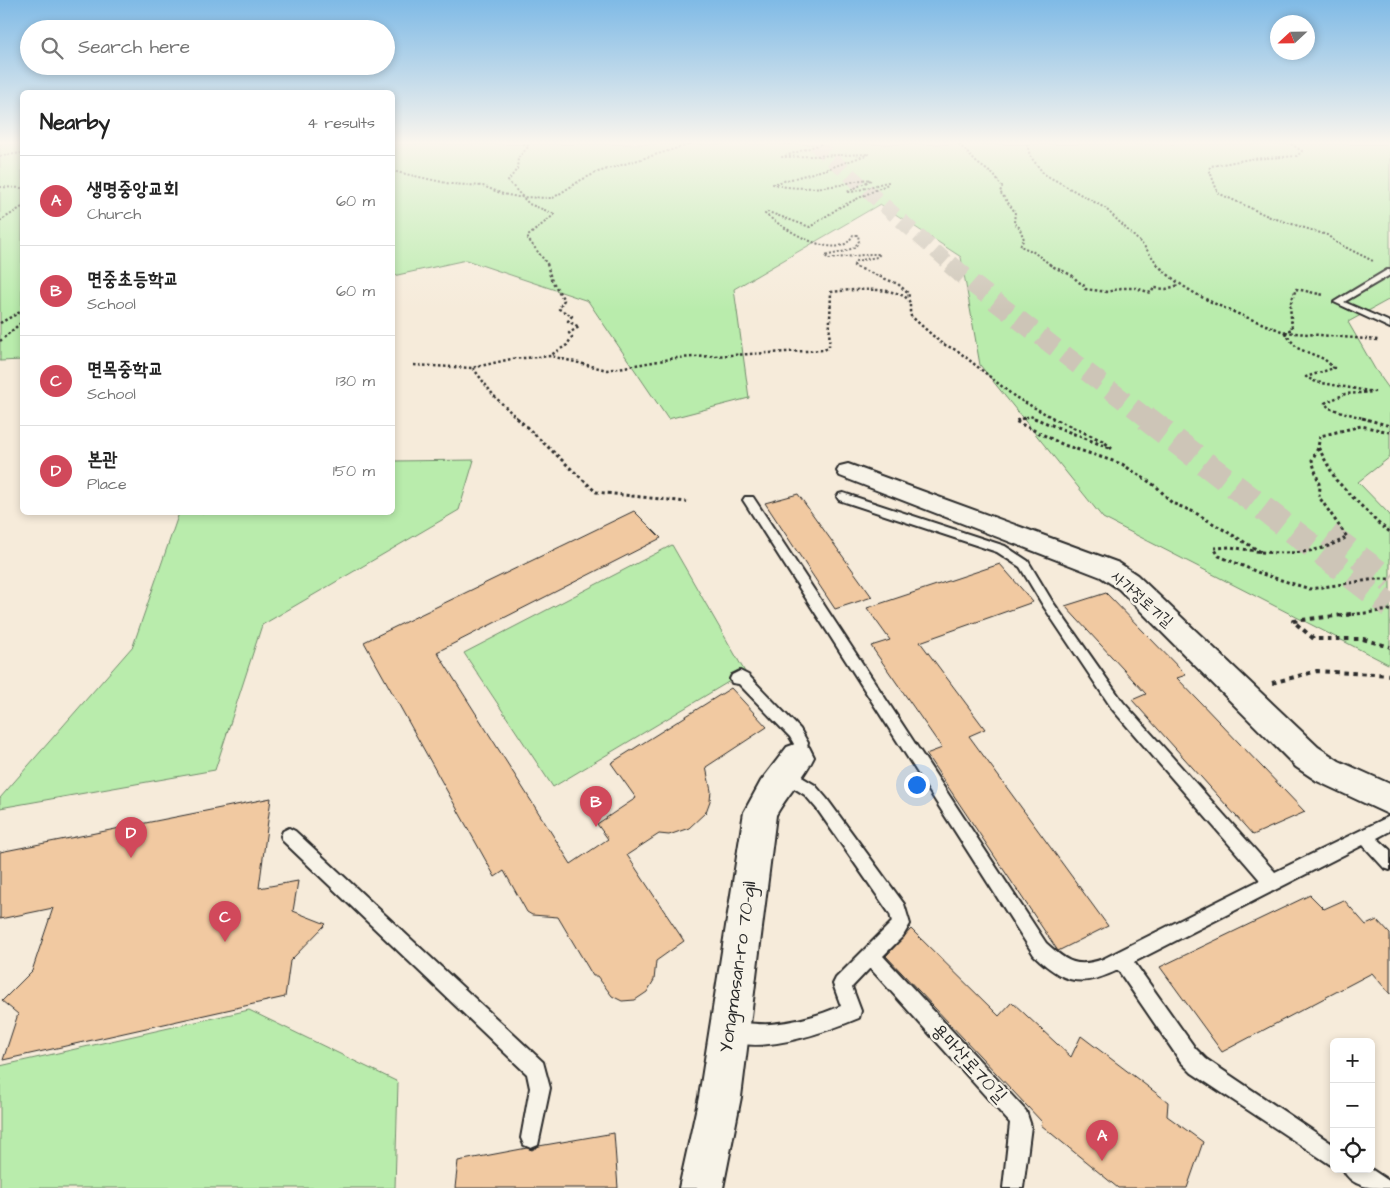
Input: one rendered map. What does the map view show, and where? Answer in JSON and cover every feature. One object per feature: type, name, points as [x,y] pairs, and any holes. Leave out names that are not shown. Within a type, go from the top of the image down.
[{"type":"street","name":"사가정로71길","points":[[848,470],[1110,570],[1128,582],[1307,756],[1339,777],[1390,800]]},
{"type":"street","name":"Yongmasan-ro 70-gil","points":[[701,1188],[720,1097],[760,812],[772,791],[792,765]]},
{"type":"lane","points":[[1390,272],[1338,302],[1390,325]]},
{"type":"lane","points":[[843,496],[1002,549],[1024,564],[1048,604],[1112,700],[1273,882]]},
{"type":"lane","points":[[749,500],[1040,949],[1052,962],[1076,973],[1086,974],[1098,971],[1390,823]]},
{"type":"lane","points":[[729,1032],[770,1034],[802,1030],[852,1011],[842,984],[901,924],[898,910],[792,765],[800,743],[795,733],[744,679],[740,677],[737,679]]},
{"type":"lane","points":[[290,836],[536,1068],[540,1088],[531,1138]]},
{"type":"lane","points":[[1365,836],[1390,862]]},
{"type":"lane","name":"용마산로70길","points":[[870,956],[1019,1118],[1020,1126],[1013,1188]]},
{"type":"lane","points":[[1121,959],[1188,1055],[1199,1066],[1330,1153]]},
{"type":"lane","points":[[1359,1173],[1382,1188]]},
{"type":"path","points":[[526,199],[535,208],[555,214],[528,236],[528,239],[548,265],[551,279],[564,300],[559,308],[561,311],[572,316],[568,321],[579,327],[569,334],[572,337],[568,345],[551,356]]},
{"type":"path","points":[[856,199],[840,207],[810,228],[778,215],[768,212],[765,214],[792,233],[819,244],[845,246],[850,243],[853,235],[858,235],[859,241],[855,247],[826,256],[829,259],[834,259],[857,257],[874,252],[880,254],[877,257],[856,261],[854,266],[898,284],[909,294],[911,316],[941,342],[958,350],[1015,397],[1062,423],[1103,441],[1112,449],[1030,416],[1015,421],[1064,446],[1122,464],[1157,487],[1172,503],[1194,512],[1260,552]]},
{"type":"path","points":[[1006,199],[1015,212],[1014,223],[1019,227],[1024,239],[1020,246],[1032,251],[1059,271],[1071,274],[1077,282],[1083,284],[1085,289],[1108,292],[1121,288],[1136,288],[1151,293],[1154,288],[1166,289],[1180,285]]},
{"type":"path","points":[[1089,199],[1116,218],[1144,246],[1164,271],[1180,285],[1241,315],[1284,332],[1380,341]]},
{"type":"path","points":[[1232,199],[1270,217],[1327,235],[1337,243],[1374,261]]},
{"type":"path","points":[[0,221],[20,208]]},
{"type":"path","points":[[414,365],[472,368],[511,359],[551,356],[607,370],[676,358],[824,350],[828,347],[832,292],[861,289],[895,294],[908,299]]},
{"type":"path","points":[[0,323],[20,312]]},
{"type":"path","points":[[0,341],[20,324]]},
{"type":"path","points":[[1284,332],[1297,348],[1324,359],[1334,368],[1306,377],[1316,382],[1374,392],[1345,394],[1325,402],[1329,408],[1390,426]]},
{"type":"path","points":[[472,368],[494,396],[596,492],[687,502]]},
{"type":"path","points":[[1390,432],[1361,426],[1320,436],[1318,447],[1312,460],[1320,487],[1319,497],[1347,537],[1330,547],[1290,554],[1260,552],[1231,547],[1214,548],[1219,556],[1262,574],[1310,590],[1376,579],[1390,579]]},
{"type":"path","points":[[1318,447],[1336,480],[1378,523],[1390,532]]},
{"type":"path","points":[[1390,610],[1292,621],[1314,639],[1363,639],[1390,647]]},
{"type":"path","points":[[1240,692],[1317,671],[1390,675]]},
{"type":"green space","points":[[0,199],[20,199],[20,360],[0,361]]},
{"type":"green space","points":[[395,199],[1390,199],[1390,299],[1348,322],[1375,369],[1390,390],[1390,457],[1358,482],[1390,515],[1390,665],[1103,518],[980,365],[961,257],[880,204],[734,289],[749,398],[668,419],[588,301],[466,260],[395,276]]},
{"type":"green space","points":[[474,460],[459,510],[262,625],[215,770],[0,808],[0,798],[133,646],[178,515],[395,515],[395,461]]},
{"type":"green space","points":[[672,545],[745,672],[553,787],[464,653]]},
{"type":"green space","points":[[249,1010],[398,1082],[395,1188],[0,1188],[0,1066]]},
{"type":"building","points":[[798,494],[872,597],[835,609],[765,503]]},
{"type":"building","points":[[634,511],[661,538],[437,652],[571,864],[608,839],[597,824],[636,798],[611,763],[731,688],[767,727],[706,767],[711,791],[710,801],[706,812],[689,828],[669,835],[659,834],[627,855],[684,941],[656,961],[654,980],[647,992],[635,1000],[622,1001],[612,996],[597,976],[593,976],[558,917],[532,915],[527,912],[504,871],[495,877],[364,642]]},
{"type":"building","points":[[1000,564],[1033,602],[920,642],[985,729],[969,736],[1108,926],[1058,951],[926,754],[942,748],[871,646],[890,640],[867,608]]},
{"type":"building","points":[[1106,593],[1186,675],[1177,678],[1305,812],[1253,835],[1132,700],[1146,694],[1065,606]]},
{"type":"building","points":[[271,798],[259,888],[298,881],[293,911],[326,924],[290,961],[285,997],[3,1060],[18,1014],[2,1001],[32,971],[53,908],[0,919],[0,852]]},
{"type":"building","points":[[1310,895],[1324,909],[1344,900],[1366,925],[1377,920],[1390,934],[1390,994],[1372,973],[1222,1052],[1160,967]]},
{"type":"building","points":[[911,929],[999,1016],[1012,1002],[1071,1057],[1081,1036],[1168,1102],[1167,1116],[1203,1142],[1187,1188],[1118,1188],[1041,1125],[1042,1122],[886,956]]},
{"type":"building","points":[[614,1133],[618,1188],[455,1188],[458,1161],[527,1148],[532,1150],[539,1146]]},
{"type":"tunnel","points":[[877,199],[951,265]]},
{"type":"tunnel","points":[[950,264],[974,285],[1148,419]]},
{"type":"tunnel","points":[[1146,418],[1390,606]]},
{"type":"tunnel","points":[[1329,535],[1390,581]]},
{"type":"place","name":"면중초등학교","points":[[596,827]]},
{"type":"place","name":"본관","points":[[131,858]]},
{"type":"place","name":"면목중학교","points":[[225,942]]},
{"type":"place","name":"생명중앙교회","points":[[1102,1161]]}]
